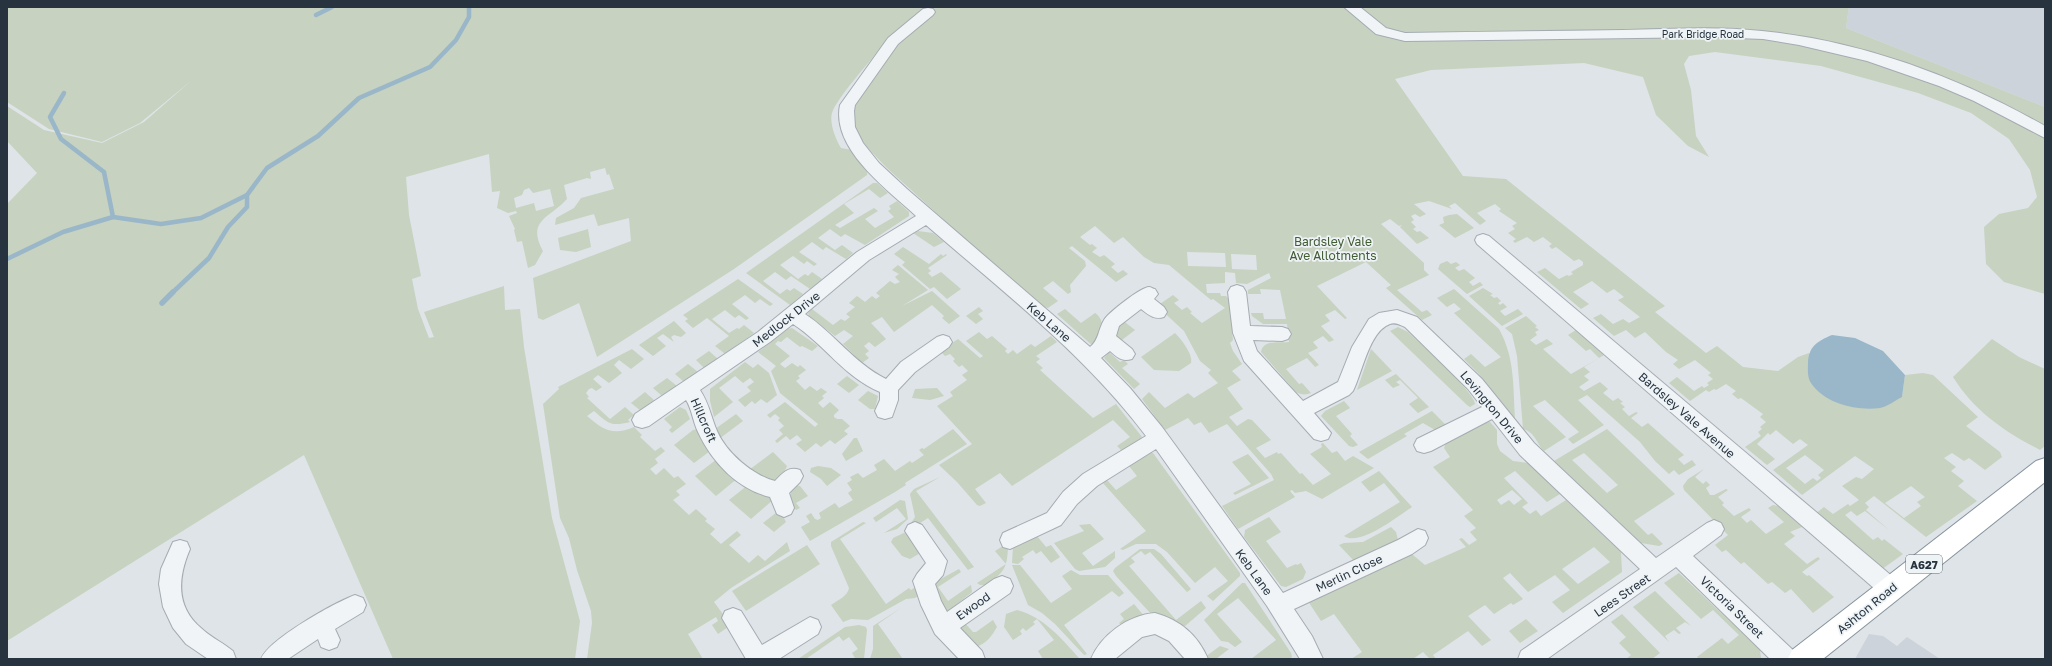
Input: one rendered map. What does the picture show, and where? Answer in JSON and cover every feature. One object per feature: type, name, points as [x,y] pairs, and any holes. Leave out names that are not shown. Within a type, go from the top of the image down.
[{"type":"highway","name":"Ashton Road","points":[[1802,659],[2045,468]]},
{"type":"street","name":"Park Bridge Road","points":[[1351,7],[1382,31],[1405,37],[1710,32],[1762,35],[1822,44],[1881,60],[1949,84],[2014,114],[2045,133]]},
{"type":"street","name":"Keb Lane","points":[[928,12],[893,41],[854,96],[845,117],[856,146],[881,175],[1089,357],[1108,376],[1158,438],[1278,606],[1306,647],[1312,659]]},
{"type":"street","name":"Medlock Drive","points":[[642,420],[753,345],[793,315],[863,256],[928,216]]},
{"type":"street","name":"Bardsley Vale Avenue","points":[[1483,240],[1891,589]]},
{"type":"street","points":[[1237,292],[1245,348],[1250,356],[1321,433]]},
{"type":"street","points":[[1089,357],[1104,346],[1111,323],[1145,296],[1158,312]]},
{"type":"street","points":[[793,315],[826,339],[853,369],[868,379],[889,388]]},
{"type":"street","name":"Levington Drive","points":[[1300,411],[1342,390],[1346,386],[1362,343],[1369,332],[1382,319],[1388,316],[1396,315],[1411,322],[1476,384],[1528,449],[1656,571]]},
{"type":"street","points":[[1242,333],[1282,334]]},
{"type":"street","points":[[1106,338],[1126,354]]},
{"type":"street","points":[[885,411],[889,400],[889,388],[911,357],[943,342]]},
{"type":"street","name":"Hillcroft","points":[[688,389],[695,396],[708,433],[725,458],[781,499],[793,476]]},
{"type":"street","points":[[1424,445],[1486,413],[1496,410]]},
{"type":"street","points":[[1010,540],[1054,518],[1070,498],[1090,480],[1158,438]]},
{"type":"street","name":"Lees Street","points":[[1529,659],[1714,529]]},
{"type":"street","name":"Ewood","points":[[915,531],[938,561],[936,568],[924,581],[928,597],[943,627],[974,659]]},
{"type":"street","name":"Merlin Close","points":[[1278,606],[1405,547],[1418,538]]},
{"type":"street","points":[[180,549],[164,577],[178,620],[190,634],[216,650],[225,659]]},
{"type":"street","name":"Victoria Street","points":[[1678,555],[1786,659]]},
{"type":"street","name":"Ewood","points":[[943,627],[1002,586]]},
{"type":"street","points":[[272,659],[288,645],[326,632],[355,605]]},
{"type":"street","points":[[733,618],[759,659],[810,627]]},
{"type":"street","points":[[1102,659],[1103,655],[1119,640],[1134,629],[1151,623],[1171,631],[1188,646],[1197,659]]},
{"type":"shaded area","points":[[1849,7],[2045,7],[2045,107],[1846,28]]},
{"type":"shaded area","points":[[1869,634],[1883,636],[1897,646],[1907,637],[1940,659],[1855,659]]},
{"type":"green space","name":"Bardsley Vale Ave Allotments","points":[[7,7],[1849,7],[1846,28],[2045,107],[2045,294],[2004,282],[1986,264],[1984,227],[1999,214],[2028,208],[2037,197],[2030,170],[2009,139],[1971,113],[1918,93],[1821,66],[1715,52],[1689,56],[1684,64],[1691,90],[1696,136],[1709,157],[1688,146],[1656,115],[1643,77],[1584,63],[1431,70],[1395,79],[1463,176],[1506,179],[1665,306],[1655,312],[1706,353],[1717,346],[1743,367],[1778,371],[1798,357],[1809,353],[1808,375],[1902,397],[1905,375],[1923,373],[1933,375],[1978,417],[1966,426],[2000,452],[2002,457],[1985,470],[1969,458],[1964,461],[1952,453],[1944,458],[1956,467],[1951,471],[1964,481],[1958,486],[1977,501],[1926,537],[1874,496],[1865,503],[1869,507],[1866,510],[1889,530],[1865,511],[1857,516],[1851,511],[1845,515],[1873,540],[1878,537],[1882,541],[1884,539],[1903,554],[1881,570],[1815,514],[1824,507],[1833,514],[1848,504],[1850,506],[1859,500],[1842,486],[1856,477],[1862,479],[1874,469],[1855,456],[1802,495],[1773,470],[1808,445],[1800,439],[1793,444],[1776,430],[1770,435],[1768,433],[1757,444],[1775,459],[1767,465],[1745,447],[1761,436],[1758,432],[1762,429],[1760,427],[1766,422],[1760,417],[1763,414],[1741,398],[1738,399],[1732,394],[1736,391],[1726,384],[1716,390],[1714,389],[1709,392],[1706,390],[1690,401],[1669,383],[1677,377],[1694,391],[1702,386],[1704,388],[1709,385],[1707,383],[1713,379],[1708,375],[1711,373],[1695,360],[1679,369],[1673,364],[1678,360],[1666,352],[1645,332],[1635,338],[1626,330],[1614,336],[1593,318],[1601,314],[1613,324],[1623,319],[1629,323],[1640,317],[1618,300],[1624,297],[1614,289],[1607,293],[1592,281],[1573,292],[1589,304],[1581,309],[1537,272],[1545,268],[1559,279],[1573,274],[1571,272],[1583,265],[1583,262],[1579,259],[1574,261],[1556,247],[1552,249],[1549,246],[1552,244],[1543,237],[1534,242],[1527,237],[1515,243],[1513,241],[1516,239],[1508,233],[1515,229],[1512,226],[1517,223],[1499,211],[1501,209],[1495,204],[1477,213],[1486,221],[1480,225],[1455,203],[1449,206],[1452,209],[1429,201],[1414,204],[1426,214],[1420,217],[1415,214],[1411,216],[1414,220],[1411,222],[1416,227],[1413,229],[1417,232],[1420,231],[1429,238],[1417,244],[1400,227],[1402,225],[1399,226],[1390,219],[1381,224],[1424,263],[1424,270],[1429,275],[1397,290],[1422,312],[1427,310],[1432,315],[1422,320],[1386,288],[1391,285],[1366,262],[1317,286],[1347,318],[1345,319],[1335,310],[1325,315],[1330,321],[1321,326],[1334,340],[1329,342],[1323,336],[1313,342],[1318,348],[1308,353],[1319,365],[1315,367],[1307,358],[1286,369],[1299,384],[1302,383],[1311,393],[1300,394],[1296,392],[1261,352],[1262,348],[1268,343],[1289,342],[1287,324],[1263,324],[1252,316],[1251,313],[1263,313],[1264,319],[1286,319],[1280,290],[1260,289],[1261,294],[1248,294],[1248,290],[1271,278],[1269,273],[1247,284],[1236,283],[1235,273],[1225,272],[1225,283],[1206,284],[1207,293],[1220,293],[1221,296],[1226,296],[1229,299],[1233,340],[1230,343],[1233,351],[1242,364],[1232,371],[1241,380],[1227,388],[1243,409],[1229,417],[1237,426],[1248,419],[1252,420],[1271,440],[1256,448],[1265,458],[1277,452],[1278,454],[1281,453],[1300,474],[1302,473],[1313,485],[1331,474],[1310,454],[1322,447],[1321,444],[1323,443],[1332,453],[1337,451],[1345,461],[1353,456],[1374,468],[1322,499],[1306,491],[1295,493],[1292,490],[1290,491],[1295,497],[1238,529],[1222,506],[1274,480],[1271,474],[1227,424],[1209,433],[1201,422],[1194,425],[1188,418],[1165,430],[1142,399],[1149,392],[1165,408],[1188,393],[1194,398],[1218,383],[1208,373],[1211,370],[1200,361],[1184,331],[1157,306],[1173,295],[1179,300],[1174,303],[1182,310],[1187,307],[1192,312],[1190,313],[1202,323],[1225,308],[1213,299],[1211,300],[1169,265],[1154,263],[1144,257],[1123,237],[1114,243],[1095,226],[1080,237],[1090,245],[1092,244],[1097,248],[1092,252],[1100,257],[1104,255],[1115,264],[1111,267],[1118,273],[1123,270],[1128,274],[1116,282],[1072,246],[1069,248],[1085,261],[1086,266],[1070,285],[1071,292],[1068,294],[1053,281],[1043,288],[1058,301],[1048,308],[1044,307],[966,240],[887,168],[864,144],[854,125],[851,112],[891,52],[878,51],[840,99],[831,117],[831,122],[837,141],[841,148],[852,150],[868,167],[867,175],[734,269],[597,357],[579,303],[543,320],[538,318],[533,278],[631,241],[629,218],[598,226],[594,214],[555,225],[556,218],[574,208],[581,198],[614,189],[609,174],[607,175],[605,168],[590,172],[591,179],[587,178],[564,185],[567,199],[542,220],[537,232],[538,241],[543,251],[535,265],[528,268],[522,241],[517,242],[515,229],[509,216],[517,213],[516,211],[508,213],[497,208],[500,191],[492,192],[489,154],[406,177],[409,215],[421,276],[412,279],[418,309],[429,338],[434,337],[424,312],[504,286],[505,310],[520,309],[524,347],[552,518],[580,621],[575,659],[393,659],[304,455],[7,641],[7,204],[37,173],[7,141],[7,106],[44,130],[102,143],[144,122],[192,80],[140,123],[102,142],[49,129],[7,102]],"holes":[[[529,188],[533,193],[550,189],[554,206],[536,211],[534,203],[516,208],[514,198],[522,195],[524,190]],[[1187,252],[1225,253],[1226,267],[1188,266]],[[1231,254],[1256,255],[1257,270],[1232,269]],[[1805,455],[1824,470],[1818,475],[1821,478],[1817,481],[1813,478],[1805,484],[1786,468]],[[1911,486],[1925,497],[1917,502],[1921,506],[1904,518],[1885,503]]]},
{"type":"green space","points":[[873,183],[877,183],[888,193],[880,198],[869,189],[844,204],[854,213],[835,225],[840,228],[874,208],[878,211],[865,219],[875,228],[894,217],[888,211],[891,209],[889,206],[897,201],[909,212],[909,216],[865,245],[845,234],[841,237],[830,229],[818,238],[835,250],[842,245],[853,253],[846,259],[826,247],[823,250],[812,242],[799,252],[817,264],[814,266],[807,261],[804,264],[793,256],[780,265],[798,279],[805,274],[808,276],[812,272],[822,279],[810,289],[791,276],[786,280],[775,272],[763,281],[780,294],[787,289],[790,291],[794,288],[803,294],[790,305],[746,273]]},
{"type":"green space","points":[[1457,214],[1474,228],[1455,238],[1439,225],[1444,223],[1443,217]]},
{"type":"green space","points":[[588,229],[591,247],[576,252],[560,250],[558,238]]},
{"type":"green space","points":[[918,231],[933,233],[944,242],[934,247],[913,233]]},
{"type":"green space","points":[[903,247],[929,264],[941,254],[943,256],[946,254],[947,255],[928,268],[931,271],[928,273],[932,277],[941,272],[961,289],[947,299],[934,287],[930,289],[902,265],[905,262],[894,254]]},
{"type":"green space","points":[[1447,261],[1451,264],[1456,262],[1460,265],[1455,268],[1459,271],[1464,269],[1475,278],[1469,282],[1473,286],[1480,282],[1483,285],[1467,294],[1438,269],[1440,264]]},
{"type":"green space","points":[[898,265],[928,290],[902,306],[932,291],[960,316],[949,324],[942,318],[944,316],[932,305],[894,332],[882,317],[871,323],[886,339],[875,347],[869,342],[864,346],[869,351],[865,354],[869,358],[862,363],[843,344],[853,336],[844,330],[835,336],[809,316],[808,313],[812,309],[833,325],[841,319],[845,321],[850,317],[846,314],[855,307],[849,303],[857,296],[865,302],[872,296],[876,299],[880,296],[876,293],[890,281],[895,284],[900,282],[895,277],[899,274],[892,270]]},
{"type":"green space","points":[[738,279],[773,304],[770,306],[760,299],[755,303],[745,295],[732,304],[749,318],[746,320],[739,315],[735,318],[725,310],[712,319],[729,333],[744,325],[754,333],[725,354],[715,346],[729,336],[707,318],[693,328],[685,321],[688,319],[683,315]]},
{"type":"green space","points":[[1483,288],[1493,294],[1490,295],[1494,298],[1497,297],[1501,301],[1498,303],[1500,305],[1503,303],[1507,307],[1500,311],[1505,316],[1518,309],[1523,314],[1502,326],[1469,296]]},
{"type":"green space","points":[[1454,289],[1499,329],[1511,361],[1515,418],[1478,373],[1464,359],[1471,354],[1485,367],[1501,357],[1454,313],[1461,309],[1454,303],[1447,307],[1437,298]]},
{"type":"green space","points":[[979,307],[983,311],[978,314],[983,319],[976,324],[966,316]]},
{"type":"green space","points":[[1065,309],[1081,323],[1095,313],[1102,322],[1100,340],[1093,346],[1057,314]]},
{"type":"green space","points":[[1526,316],[1537,326],[1535,327],[1539,330],[1535,332],[1537,335],[1530,340],[1536,345],[1547,339],[1553,344],[1543,349],[1571,374],[1599,358],[1584,367],[1590,372],[1584,376],[1589,380],[1579,387],[1584,391],[1600,382],[1608,389],[1603,393],[1613,401],[1618,398],[1623,402],[1620,403],[1625,407],[1622,409],[1629,416],[1636,412],[1638,413],[1631,418],[1642,427],[1648,423],[1684,455],[1678,459],[1684,465],[1692,460],[1696,465],[1679,475],[1674,470],[1669,474],[1655,461],[1640,442],[1587,395],[1578,400],[1604,425],[1573,444],[1568,439],[1579,432],[1545,400],[1533,406],[1566,437],[1544,451],[1531,433],[1523,429],[1517,356],[1512,334],[1505,328]]},
{"type":"green space","points":[[1121,319],[1135,330],[1122,340],[1114,336]]},
{"type":"green space","points":[[674,321],[686,333],[681,337],[674,335],[671,337],[674,342],[663,334],[657,338],[666,346],[653,356],[639,345]]},
{"type":"green space","points":[[1398,327],[1408,332],[1457,379],[1473,398],[1475,404],[1470,407],[1467,405],[1390,331]]},
{"type":"green space","points":[[792,328],[818,346],[812,351],[802,346],[800,347],[787,337],[781,342],[778,341],[775,344],[790,356],[780,364],[785,368],[792,363],[798,367],[800,365],[806,370],[798,376],[800,378],[796,381],[805,390],[810,386],[817,391],[821,388],[827,392],[822,396],[824,398],[818,403],[823,408],[830,402],[839,410],[834,417],[837,419],[842,419],[850,426],[844,431],[848,434],[835,444],[830,440],[821,447],[816,443],[805,452],[796,444],[802,440],[797,435],[790,440],[786,436],[777,443],[775,441],[783,434],[779,430],[784,426],[778,420],[780,418],[775,414],[770,418],[767,415],[785,402],[815,427],[818,424],[780,393],[771,371],[776,366],[758,352],[788,329]]},
{"type":"green space","points":[[1576,330],[1604,355],[1599,358],[1590,349],[1586,351],[1568,335]]},
{"type":"green space","points":[[979,332],[987,339],[992,336],[1007,349],[1005,351],[1008,354],[1013,350],[1017,354],[1031,344],[1035,347],[1051,336],[1057,342],[1036,356],[1040,359],[1036,362],[1043,368],[1040,370],[1093,418],[1116,404],[1142,437],[1141,439],[1125,454],[1117,446],[1130,437],[1113,420],[1012,486],[1000,473],[975,489],[986,503],[980,506],[977,505],[957,482],[939,465],[972,444],[937,406],[953,396],[950,392],[967,380],[962,375],[968,371],[962,365],[959,367],[953,361],[955,359],[950,354],[945,356],[940,351],[958,339],[980,358],[983,356],[966,341]]},
{"type":"green space","points":[[1175,333],[1188,351],[1191,363],[1179,371],[1154,370],[1141,357]]},
{"type":"green space","points":[[1992,339],[2019,357],[2045,369],[2045,446],[2040,450],[1991,420],[1961,389],[1953,377]]},
{"type":"green space","points":[[632,349],[644,359],[631,369],[619,360],[614,365],[622,373],[609,383],[598,375],[593,379],[602,387],[596,391],[592,388],[589,389],[586,393],[589,397],[587,398],[610,419],[625,407],[634,415],[628,420],[630,422],[618,424],[610,423],[594,411],[587,416],[598,425],[609,430],[620,431],[634,427],[642,435],[640,437],[655,451],[661,447],[665,451],[655,459],[658,463],[650,469],[656,475],[664,468],[674,478],[678,476],[686,484],[676,491],[680,495],[673,500],[689,515],[696,509],[707,519],[705,521],[715,529],[710,534],[721,544],[737,531],[741,535],[729,545],[749,563],[758,555],[765,561],[787,542],[790,551],[731,588],[714,602],[731,625],[718,634],[712,625],[718,621],[716,617],[688,634],[703,659],[587,659],[592,623],[591,611],[577,570],[569,538],[560,518],[543,404],[559,389],[558,387]]},
{"type":"green space","points":[[1371,349],[1392,371],[1357,390]]},
{"type":"green space","points":[[709,351],[718,359],[704,368],[696,360]]},
{"type":"green space","points":[[1109,352],[1120,362],[1124,360],[1128,364],[1122,368],[1140,384],[1134,389],[1104,358]]},
{"type":"green space","points":[[745,362],[753,368],[758,364],[769,373],[777,395],[767,403],[761,399],[755,404],[752,401],[745,407],[738,400],[751,391],[747,387],[754,382],[750,378],[743,383],[735,376],[719,388],[733,402],[714,417],[710,401],[710,389]]},
{"type":"green space","points":[[688,364],[698,372],[684,382],[675,374]]},
{"type":"green space","points":[[1396,374],[1429,407],[1418,413],[1409,404],[1418,398],[1400,380],[1396,382],[1400,385],[1393,388],[1385,380]]},
{"type":"green space","points":[[847,376],[859,385],[849,393],[837,384]]},
{"type":"green space","points":[[667,378],[677,386],[662,396],[653,388]]},
{"type":"green space","points":[[937,388],[944,396],[930,400],[912,398],[915,389]]},
{"type":"green space","points":[[868,391],[878,396],[875,409],[870,409],[858,400]]},
{"type":"green space","points":[[645,392],[655,401],[641,411],[631,403]]},
{"type":"green space","points":[[1344,401],[1350,408],[1336,416],[1352,434],[1350,436],[1358,445],[1353,447],[1349,446],[1321,416],[1325,411]]},
{"type":"green space","points":[[680,407],[686,410],[690,419],[672,433],[669,430],[672,427],[664,419]]},
{"type":"green space","points":[[1432,411],[1446,425],[1435,430],[1423,423],[1404,434],[1407,436],[1368,459],[1359,452]]},
{"type":"green space","points":[[736,414],[743,421],[719,439],[715,429]]},
{"type":"green space","points":[[1490,422],[1497,430],[1497,444],[1500,451],[1513,461],[1528,463],[1560,494],[1547,502],[1515,471],[1504,478],[1528,503],[1522,507],[1530,514],[1536,510],[1541,516],[1566,500],[1621,552],[1622,572],[1563,613],[1552,602],[1570,590],[1555,575],[1528,592],[1510,573],[1503,578],[1523,599],[1513,605],[1511,603],[1494,614],[1485,605],[1468,616],[1491,640],[1482,646],[1468,631],[1433,655],[1436,659],[1430,659],[1423,652],[1413,659],[1351,659],[1362,652],[1334,614],[1321,621],[1306,598],[1405,555],[1413,555],[1425,565],[1466,547],[1459,539],[1462,538],[1469,545],[1477,540],[1470,532],[1476,528],[1464,516],[1473,510],[1433,467],[1450,457],[1444,448],[1446,443],[1484,423]],"holes":[[[1512,490],[1522,499],[1514,505],[1509,500],[1501,505],[1497,500]],[[1594,547],[1610,562],[1578,584],[1562,569]]]},
{"type":"green space","points":[[698,429],[710,451],[694,463],[674,445],[693,430]]},
{"type":"green space","points":[[953,429],[967,444],[905,483],[906,485],[895,492],[810,541],[801,527],[810,522],[806,516],[811,513],[815,519],[818,520],[821,518],[819,513],[835,503],[839,508],[853,500],[848,493],[852,490],[847,483],[852,480],[850,477],[858,473],[863,478],[877,470],[874,465],[884,459],[895,471],[910,461],[912,463],[924,455],[919,450],[922,448],[924,449]]},
{"type":"green space","points":[[1607,429],[1675,494],[1634,521],[1648,535],[1652,533],[1663,544],[1659,546],[1641,543],[1554,461]],"holes":[[[1584,453],[1618,485],[1607,493],[1572,460]]]},
{"type":"green space","points":[[854,438],[857,438],[863,451],[846,461],[842,454]]},
{"type":"green space","points":[[773,452],[787,466],[782,477],[773,482],[749,470]]},
{"type":"green space","points":[[1148,452],[1153,453],[1240,573],[1240,576],[1213,601],[1207,596],[1228,581],[1215,567],[1195,583],[1167,552],[1156,544],[1136,544],[1123,550],[1120,549],[1146,531],[1103,483],[1082,496],[1106,479],[1116,490],[1137,476],[1129,466]]},
{"type":"green space","points":[[1248,454],[1269,478],[1235,495],[1233,493],[1251,484],[1232,462]]},
{"type":"green space","points":[[717,459],[738,478],[716,496],[695,476]]},
{"type":"green space","points":[[818,466],[831,468],[841,475],[827,486],[821,479],[810,472],[811,468]]},
{"type":"green space","points":[[1704,469],[1695,477],[1703,484],[1706,481],[1710,485],[1706,488],[1710,495],[1714,495],[1726,489],[1728,490],[1718,497],[1724,503],[1722,505],[1734,516],[1749,508],[1751,510],[1741,517],[1747,523],[1751,520],[1766,534],[1784,522],[1768,508],[1773,505],[1778,506],[1802,527],[1790,532],[1795,536],[1784,544],[1807,564],[1818,557],[1820,559],[1802,572],[1807,576],[1809,575],[1834,597],[1813,613],[1791,589],[1785,593],[1772,582],[1768,584],[1744,562],[1741,564],[1726,550],[1722,552],[1715,545],[1728,535],[1684,490],[1683,486],[1688,479]]},
{"type":"green space","points":[[1379,471],[1412,507],[1389,523],[1369,534],[1351,538],[1344,536],[1400,502],[1384,483],[1370,492],[1361,482]]},
{"type":"green space","points":[[940,477],[916,491],[974,567],[968,570],[928,518],[917,525],[909,526],[915,517],[910,494],[914,489]]},
{"type":"green space","points":[[748,485],[774,499],[751,519],[729,500]]},
{"type":"green space","points":[[796,485],[800,486],[808,496],[796,503],[800,508],[796,510],[790,501],[791,491]]},
{"type":"green space","points":[[900,500],[905,501],[908,519],[897,529],[884,533],[906,519],[897,508],[876,522],[873,518]]},
{"type":"green space","points":[[777,512],[782,514],[786,522],[774,532],[763,523]]},
{"type":"green space","points":[[1269,517],[1281,532],[1266,541],[1287,568],[1301,563],[1306,572],[1303,579],[1286,587],[1281,586],[1244,537],[1245,530]]},
{"type":"green space","points":[[863,522],[866,523],[840,539],[886,604],[909,588],[911,590],[920,584],[919,595],[915,598],[906,599],[868,620],[851,619],[843,622],[831,605],[845,596],[849,588],[831,546],[831,542]]},
{"type":"green space","points":[[1090,524],[1104,539],[1082,553],[1093,566],[1115,551],[1115,558],[1105,567],[1079,571],[1075,569],[1054,543],[1084,531],[1079,525]]},
{"type":"green space","points":[[1391,527],[1396,532],[1398,540],[1355,562],[1339,545],[1344,543],[1363,542]]},
{"type":"green space","points":[[906,532],[922,552],[910,559],[902,556],[891,542],[893,538]]},
{"type":"green space","points":[[1037,536],[1046,547],[1051,545],[1060,557],[1051,563],[1041,551],[1036,554],[1033,550],[1022,557],[1024,559],[1018,564],[1012,563],[1013,547]]},
{"type":"green space","points":[[1006,544],[1008,547],[1008,554],[1006,564],[995,551]]},
{"type":"green space","points":[[807,545],[820,564],[746,611],[732,591]]},
{"type":"green space","points":[[1140,549],[1154,549],[1161,554],[1191,589],[1187,592],[1150,552],[1145,555],[1141,551],[1131,558],[1135,562],[1129,566],[1176,620],[1201,601],[1206,608],[1185,626],[1177,626],[1165,617],[1153,616],[1113,571]]},
{"type":"green space","points":[[1006,564],[1001,573],[986,585],[980,585],[977,583]]},
{"type":"green space","points":[[1012,565],[1020,565],[1051,603],[1072,589],[1062,576],[1071,570],[1080,575],[1108,575],[1124,593],[1119,597],[1112,591],[1064,625],[1087,654],[1084,655],[1055,624],[1042,613],[1028,605]]},
{"type":"green space","points":[[959,569],[961,572],[938,587],[948,601],[971,585],[972,592],[947,612],[930,591],[937,581]]},
{"type":"green space","points":[[1679,573],[1760,650],[1761,658],[1699,659],[1697,657],[1722,638],[1728,644],[1739,635],[1713,610],[1701,619],[1664,583]]},
{"type":"green space","points":[[1242,583],[1245,583],[1291,653],[1292,657],[1289,659],[1251,659],[1276,640],[1238,598],[1217,614],[1242,642],[1235,647],[1228,642],[1221,641],[1204,620]]},
{"type":"green space","points":[[1655,591],[1691,626],[1685,622],[1676,628],[1681,633],[1679,634],[1674,630],[1665,636],[1669,642],[1633,607]]},
{"type":"green space","points":[[1134,604],[1145,617],[1124,628],[1119,623],[1124,619],[1120,614]]},
{"type":"green space","points":[[901,608],[878,624],[903,659],[870,659],[873,649],[873,626]]},
{"type":"green space","points":[[1017,610],[1027,613],[1044,623],[1080,659],[1043,659],[1038,651],[1054,640],[1037,619],[1033,622],[1035,624],[1026,631],[1023,628],[1020,631],[1022,634],[1013,640],[1004,627],[1006,614]]},
{"type":"green space","points":[[1622,614],[1660,653],[1652,659],[1626,659],[1631,655],[1619,643],[1626,637],[1611,622]]},
{"type":"green space","points":[[1526,619],[1538,631],[1520,643],[1509,631]]},
{"type":"green space","points":[[962,620],[973,632],[976,632],[993,620],[997,627],[988,640],[975,647],[954,626]]},
{"type":"green space","points":[[859,625],[866,627],[867,630],[864,659],[853,659],[855,658],[852,653],[858,649],[849,637],[843,641],[839,636],[806,659],[798,659],[845,627]]},
{"type":"green space","points":[[1220,646],[1229,649],[1216,659],[1205,659],[1205,657]]},
{"type":"water","points":[[1832,335],[1855,338],[1883,351],[1905,375],[1902,397],[1883,407],[1871,409],[1852,407],[1833,401],[1817,390],[1809,378],[1808,362],[1810,352],[1815,345]]},
{"type":"waterway","points":[[316,15],[332,7]]},
{"type":"waterway","points":[[247,195],[267,168],[318,136],[359,98],[430,67],[456,40],[469,17],[469,7]]},
{"type":"waterway","points":[[64,93],[50,117],[61,139],[104,172],[113,217]]},
{"type":"waterway","points":[[113,217],[161,224],[201,218],[247,195]]},
{"type":"waterway","points":[[172,293],[209,258],[228,227],[247,207],[247,195]]},
{"type":"waterway","points":[[7,259],[63,232],[113,217]]},
{"type":"waterway","points":[[162,303],[172,293]]}]
